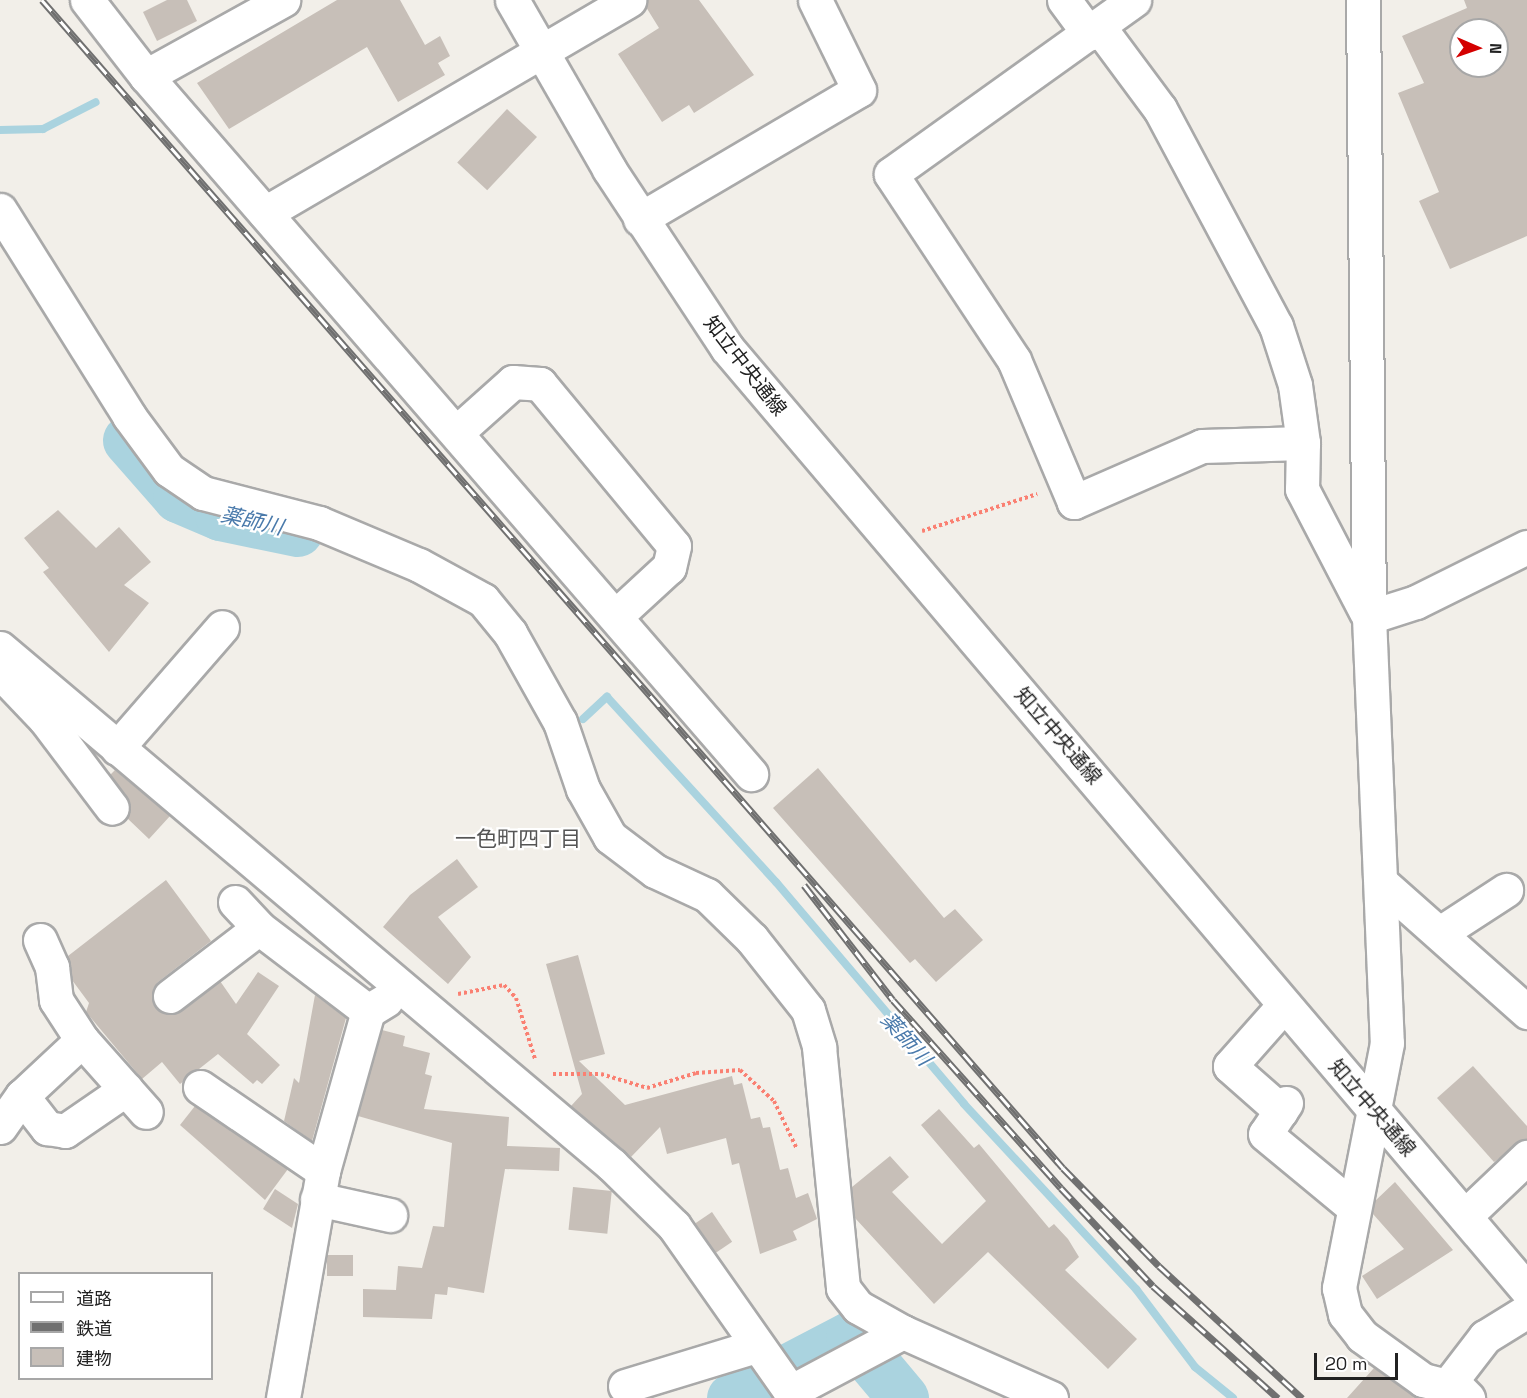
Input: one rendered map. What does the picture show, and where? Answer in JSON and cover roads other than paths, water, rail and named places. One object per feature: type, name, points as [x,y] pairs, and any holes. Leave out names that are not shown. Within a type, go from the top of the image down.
[{"type":"street","points":[[87,0],[146,76],[617,615],[751,774]]},
{"type":"street","points":[[146,76],[283,0]]},
{"type":"street","name":"知立中央通線","points":[[512,0],[537,51],[609,169],[727,348],[1527,1290]]},
{"type":"street","points":[[265,213],[522,65],[537,51],[629,0]]},
{"type":"street","points":[[640,219],[859,90],[815,0]]},
{"type":"street","points":[[1064,0],[1094,30],[1160,109],[1276,326],[1294,385],[1303,443],[1302,489],[1369,616]]},
{"type":"street","points":[[1134,0],[891,174],[1014,360],[1074,502],[1202,446],[1303,443]]},
{"type":"street","points":[[1363,0],[1369,616],[1383,884],[1387,1043],[1376,1112],[1352,1206],[1339,1288],[1345,1314],[1362,1336],[1423,1380],[1458,1391],[1485,1337],[1527,1311]]},
{"type":"street","points":[[0,210],[129,416],[169,470],[203,492],[319,523],[419,565],[483,600],[510,633],[560,722],[583,789],[610,837],[655,871],[707,895],[753,939],[808,1010],[819,1047],[843,1288],[858,1307],[892,1338],[1051,1398]]},
{"type":"street","points":[[457,432],[513,382],[540,384],[674,546],[669,567],[617,615]]},
{"type":"street","points":[[1369,616],[1416,602],[1527,547]]},
{"type":"street","points":[[117,748],[222,627]]},
{"type":"street","points":[[0,653],[0,648],[612,1165],[674,1226],[779,1377]]},
{"type":"street","points":[[0,672],[45,719],[112,808]]},
{"type":"street","points":[[1383,884],[1527,1012]]},
{"type":"street","points":[[1440,933],[1506,890]]},
{"type":"street","points":[[235,902],[259,928],[368,1011]]},
{"type":"street","points":[[170,996],[259,928]]},
{"type":"street","points":[[22,1096],[47,1128],[65,1131],[136,1101],[82,1040],[56,1000],[52,967],[40,940]]},
{"type":"street","points":[[368,1011],[410,995]]},
{"type":"street","points":[[1284,1005],[1230,1066],[1284,1107],[1265,1134],[1352,1206]]},
{"type":"street","points":[[283,1398],[320,1185],[368,1011]]},
{"type":"street","points":[[0,1127],[22,1096],[82,1040]]},
{"type":"street","points":[[200,1087],[320,1185],[390,1215]]},
{"type":"street","points":[[1465,1216],[1527,1157]]},
{"type":"street","points":[[625,1386],[779,1377],[851,1360],[892,1338]]},
{"type":"waterway","points":[[0,130],[43,129],[96,102]]},
{"type":"waterway","name":"薬師川","points":[[128,440],[178,497],[220,515],[297,531]]},
{"type":"waterway","name":"薬師川","points":[[583,719],[607,697],[776,882],[964,1104],[1136,1289],[1195,1367],[1233,1398]]},
{"type":"waterway","points":[[732,1398],[851,1336],[903,1398]]},
{"type":"railway","points":[[42,0],[1063,1168],[1159,1266],[1302,1398]]},
{"type":"railway","points":[[804,885],[893,1000],[1061,1188],[1153,1286],[1278,1398]]},
{"type":"district","name":"一色町四丁目","points":[[518,839]]}]
